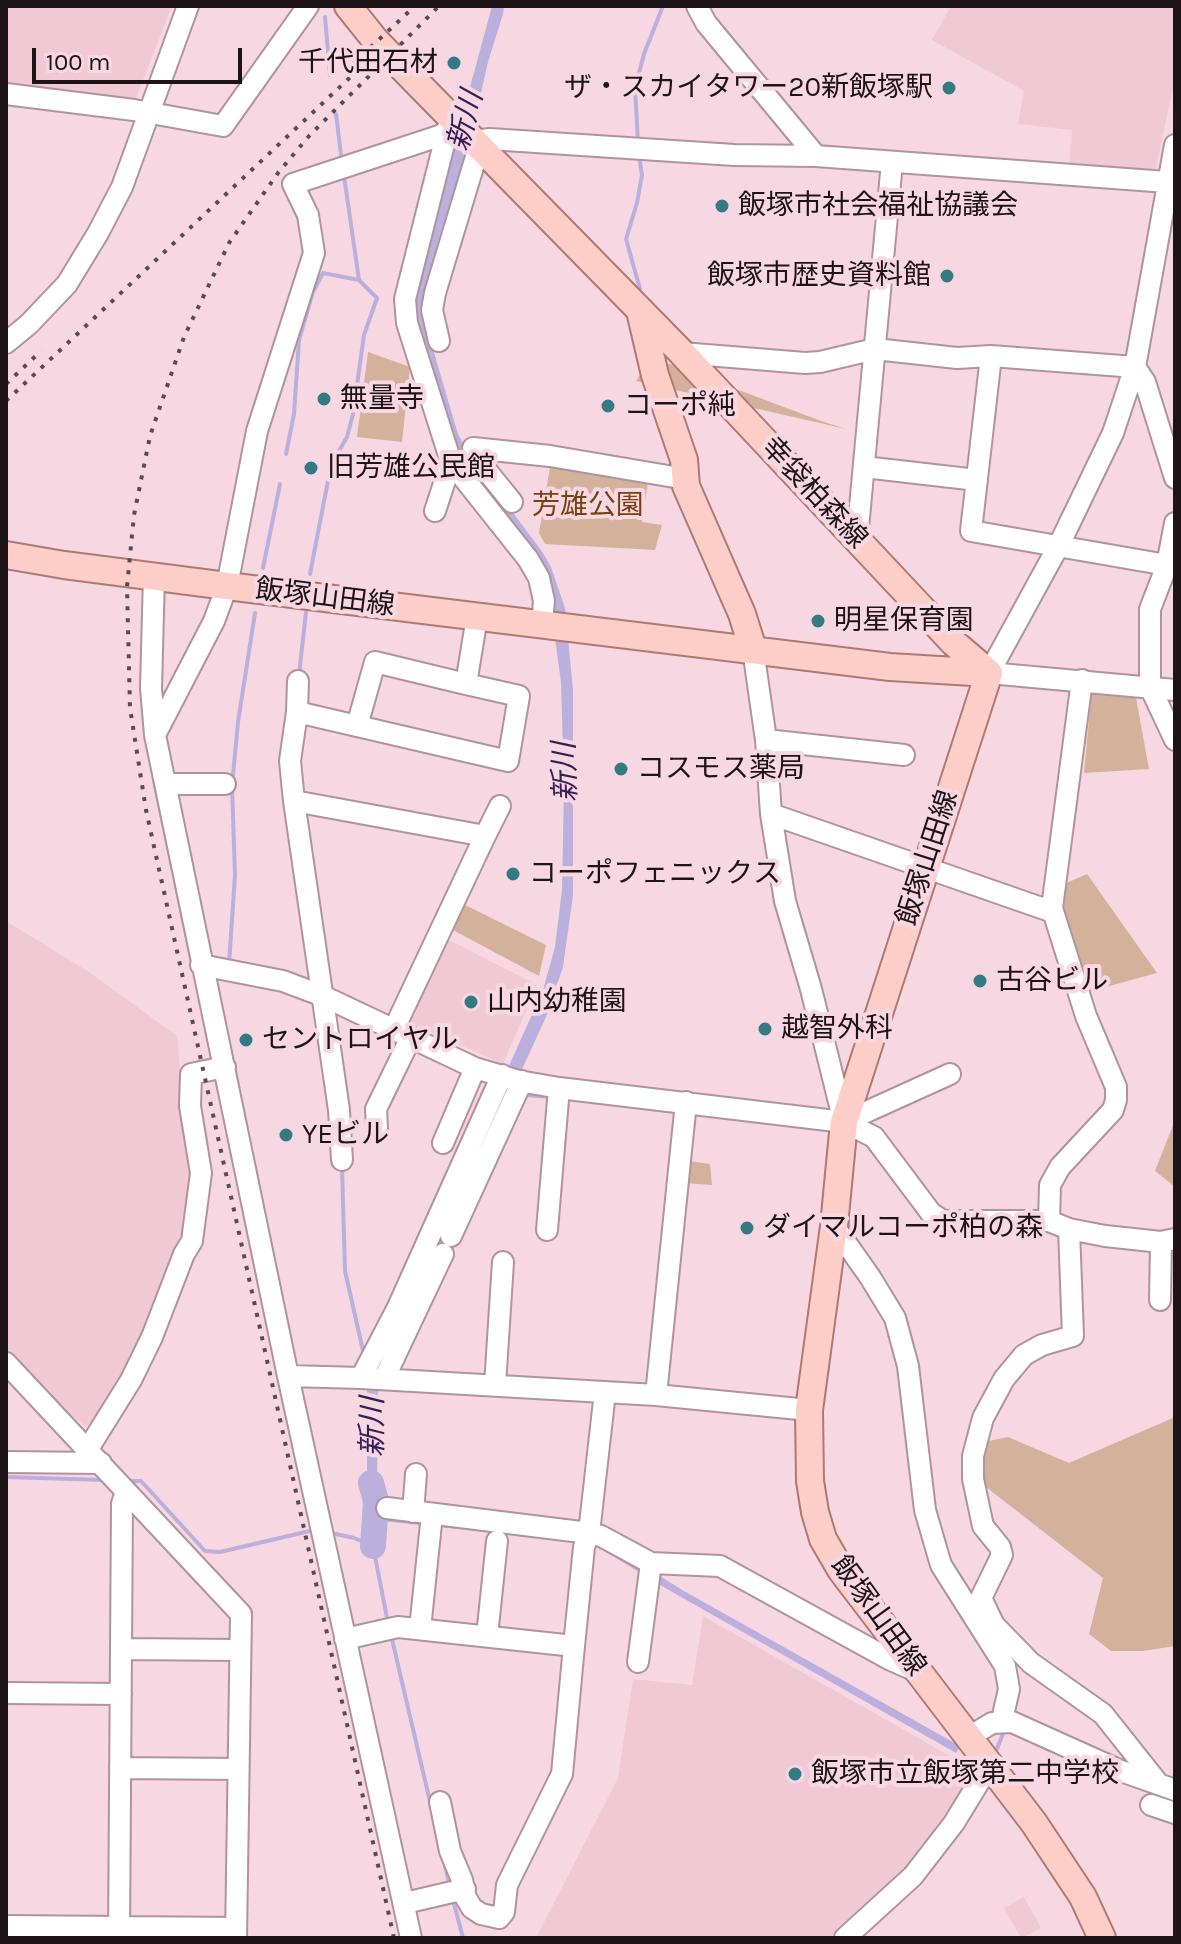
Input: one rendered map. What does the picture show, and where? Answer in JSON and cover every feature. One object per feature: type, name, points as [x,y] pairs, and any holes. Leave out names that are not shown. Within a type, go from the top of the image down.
[{"type":"main road","name":"幸袋柏森線","points":[[348,6],[370,35],[462,134],[682,353],[954,643],[989,673]]},
{"type":"main road","points":[[640,311],[655,375],[684,460],[686,486],[742,614],[753,649]]},
{"type":"main road","name":"飯塚山田線","points":[[6,555],[227,586],[890,667],[989,673],[844,1122],[834,1226],[809,1410],[810,1481],[823,1539],[841,1570],[990,1764],[1069,1874],[1102,1938]]},
{"type":"street","points":[[6,343],[67,284],[122,187],[188,6]]},
{"type":"street","points":[[6,94],[223,126],[308,6]]},
{"type":"street","points":[[700,9],[816,156]]},
{"type":"street","points":[[439,341],[432,310],[462,134]]},
{"type":"street","points":[[462,134],[405,299],[405,310],[424,385],[465,460],[539,578],[553,625]]},
{"type":"street","points":[[155,735],[214,621],[227,586],[257,431],[314,253],[308,215],[293,184],[462,134],[490,139],[734,155],[816,156],[1167,182]]},
{"type":"street","points":[[1175,145],[1135,367],[1113,433],[1059,545],[989,673],[1175,690]]},
{"type":"street","points":[[857,539],[892,162]]},
{"type":"street","points":[[682,353],[805,363],[875,349],[957,358],[991,356],[1135,367]]},
{"type":"street","points":[[991,356],[971,531],[1167,565]]},
{"type":"street","points":[[1135,367],[1145,382],[1175,478]]},
{"type":"street","points":[[465,460],[550,456],[686,479]]},
{"type":"street","points":[[465,460],[482,465],[512,502]]},
{"type":"street","points":[[435,511],[465,460]]},
{"type":"street","points":[[864,467],[977,480]]},
{"type":"street","points":[[1175,523],[1167,565],[1150,609],[1150,687],[1175,740]]},
{"type":"street","points":[[154,576],[151,688],[155,735],[219,1068],[411,1938]]},
{"type":"street","points":[[466,684],[477,617]]},
{"type":"street","points":[[753,649],[771,740],[785,901],[811,989],[844,1122]]},
{"type":"street","points":[[297,712],[357,726],[508,761],[519,696],[375,662],[357,726]]},
{"type":"street","points":[[1049,1221],[1050,1185],[1060,1167],[1113,1110],[1116,1100],[1116,1087],[1086,1016],[1053,912],[1082,680]]},
{"type":"street","points":[[298,681],[290,761],[339,1110],[342,1160]]},
{"type":"street","points":[[771,740],[904,755]]},
{"type":"street","points":[[165,784],[225,784]]},
{"type":"street","points":[[294,801],[485,836]]},
{"type":"street","points":[[377,1128],[376,1109],[402,1033],[500,806]]},
{"type":"street","points":[[778,817],[1053,912]]},
{"type":"street","points":[[201,965],[283,981],[323,996],[475,1068],[512,1078],[559,1088],[844,1122],[874,1137],[938,1219],[1049,1221],[1069,1229],[1105,1236],[1168,1241],[1160,1300]]},
{"type":"street","points":[[94,1456],[152,1337],[192,1241],[201,1173],[190,1106],[191,1074],[219,1068]]},
{"type":"street","points":[[443,1143],[475,1068]]},
{"type":"street","points":[[844,1122],[950,1074]]},
{"type":"street","points":[[373,1379],[447,1245],[512,1078]]},
{"type":"street","points":[[373,1379],[398,1307],[512,1078]]},
{"type":"street","points":[[547,1230],[559,1088]]},
{"type":"street","points":[[656,1395],[686,1102]]},
{"type":"street","points":[[834,1226],[895,1318],[908,1366],[925,1510],[941,1565],[957,1593],[989,1628],[1031,1663],[1103,1714],[1166,1786]]},
{"type":"street","points":[[1002,1720],[1009,1678],[981,1598],[1002,1555],[1000,1547],[983,1526],[973,1479],[973,1456],[983,1418],[1004,1379],[1024,1355],[1042,1345],[1073,1336],[1069,1229]]},
{"type":"street","points":[[495,1385],[503,1262]]},
{"type":"street","points":[[6,1363],[241,1614],[236,1933],[119,1933],[6,1926]]},
{"type":"street","points":[[288,1376],[656,1395],[809,1410]]},
{"type":"street","points":[[440,1802],[455,1891],[481,1914],[499,1918],[504,1912],[507,1885],[562,1774],[605,1392]]},
{"type":"street","points":[[6,1462],[94,1456]]},
{"type":"street","points":[[416,1474],[427,1517],[420,1629]]},
{"type":"street","points":[[119,1933],[122,1504],[126,1491]]},
{"type":"street","points":[[387,1508],[427,1517],[587,1538],[601,1536],[650,1570],[720,1566],[916,1671]]},
{"type":"street","points":[[487,1636],[497,1541]]},
{"type":"street","points":[[638,1662],[650,1570]]},
{"type":"street","points":[[345,1639],[390,1629],[420,1629],[574,1646]]},
{"type":"street","points":[[121,1649],[240,1650]]},
{"type":"street","points":[[6,1693],[121,1694]]},
{"type":"street","points":[[969,1737],[992,1723],[1002,1720],[1012,1722],[1121,1771],[1166,1786]]},
{"type":"street","points":[[845,1938],[913,1876],[954,1823],[990,1764]]},
{"type":"street","points":[[120,1768],[238,1769]]},
{"type":"street","points":[[1151,1805],[1175,1813]]},
{"type":"street","points":[[405,1903],[455,1891]]},
{"type":"shaded area","points":[[6,6],[172,6],[134,103],[6,87]]},
{"type":"shaded area","points":[[951,6],[1175,6],[1175,79],[1155,172],[1069,169],[1072,130],[1018,124],[1024,91],[932,40]]},
{"type":"shaded area","points":[[6,921],[89,972],[177,1036],[190,1181],[182,1236],[151,1305],[133,1358],[96,1420],[86,1427],[46,1395],[6,1352]]},
{"type":"shaded area","name":"山内幼稚園","points":[[445,938],[537,985],[503,1064],[404,1020]]},
{"type":"shaded area","name":"飯塚市立飯塚第二中学校","points":[[703,1616],[973,1769],[960,1794],[900,1874],[833,1938],[536,1938],[618,1778],[633,1679],[692,1685]]},
{"type":"shaded area","points":[[1024,1897],[1041,1928],[1021,1938],[1004,1908]]},
{"type":"green space","points":[[368,352],[410,367],[402,442],[357,437]]},
{"type":"green space","points":[[651,357],[821,421],[846,429],[636,381]]},
{"type":"green space","name":"芳雄公園","points":[[551,461],[649,476],[642,522],[662,525],[655,550],[545,544],[539,533]]},
{"type":"green space","points":[[1092,689],[1136,698],[1149,769],[1084,773]]},
{"type":"green space","points":[[1087,874],[1157,973],[1087,992],[1061,912],[1062,885]]},
{"type":"green space","points":[[461,903],[546,945],[539,976],[451,929]]},
{"type":"green space","points":[[1175,1120],[1175,1187],[1155,1171]]},
{"type":"green space","points":[[689,1161],[710,1164],[712,1185],[685,1183]]},
{"type":"green space","points":[[1175,1417],[1175,1646],[1143,1651],[1111,1651],[1089,1634],[1103,1578],[986,1487],[982,1464],[989,1441],[1008,1437],[1069,1463]]},
{"type":"water","points":[[492,6],[504,6],[503,14],[431,269],[422,312],[458,434],[468,453],[541,550],[551,567],[565,608],[573,690],[573,895],[563,967],[546,1017],[378,1383],[377,1492],[381,1513],[580,1536],[613,1547],[684,1591],[960,1746],[956,1753],[598,1547],[575,1541],[381,1521],[373,1516],[372,1494],[367,1486],[367,1382],[543,990],[555,947],[562,890],[564,787],[561,682],[550,602],[457,458],[409,312]]},
{"type":"waterway","points":[[638,143],[635,88],[644,54],[663,6]]},
{"type":"waterway","points":[[325,17],[330,75]]},
{"type":"waterway","points":[[336,114],[342,163]]},
{"type":"waterway","points":[[639,156],[642,175],[626,239],[640,289]]},
{"type":"waterway","points":[[310,574],[331,465],[347,437],[364,335],[377,298],[359,280],[344,176]]},
{"type":"waterway","points":[[286,454],[294,414],[299,340],[313,292],[323,273],[359,280]]},
{"type":"waterway","points":[[263,568],[280,484]]},
{"type":"waterway","points":[[299,675],[306,612]]},
{"type":"waterway","points":[[229,964],[235,875],[232,786],[238,722],[255,613]]},
{"type":"waterway","points":[[154,780],[193,967]]},
{"type":"waterway","points":[[525,1095],[552,1097]]},
{"type":"waterway","points":[[342,1167],[345,1271],[364,1355]]},
{"type":"waterway","points":[[847,1218],[850,1230],[862,1249]]},
{"type":"waterway","points":[[6,1477],[104,1480]]},
{"type":"waterway","points":[[128,1481],[141,1481],[205,1551],[220,1552],[314,1530]]},
{"type":"waterway","name":"新川","points":[[371,1483],[376,1501],[373,1546]]},
{"type":"waterway","points":[[331,1533],[373,1546],[388,1623]]},
{"type":"waterway","points":[[391,1635],[431,1806]]},
{"type":"waterway","points":[[996,1751],[1005,1729]]},
{"type":"waterway","points":[[444,1861],[450,1888]]},
{"type":"waterway","points":[[453,1900],[463,1938]]},
{"type":"railway","points":[[344,72],[415,6]]},
{"type":"railway","points":[[394,1938],[146,810],[130,708],[127,587],[134,515],[150,436],[184,337],[229,243],[278,173],[309,136],[439,6]]},
{"type":"railway","points":[[6,401],[359,69]]},
{"type":"railway","points":[[6,384],[41,351]]},
{"type":"place","name":"千代田石材","points":[[454,63]]},
{"type":"place","name":"ザ・スカイタワー20新飯塚駅","points":[[949,88]]},
{"type":"place","name":"飯塚市社会福祉協議会","points":[[722,206]]},
{"type":"place","name":"飯塚市歴史資料館","points":[[947,276]]},
{"type":"place","name":"無量寺","points":[[324,399]]},
{"type":"place","name":"コーポ純","points":[[608,406]]},
{"type":"place","name":"旧芳雄公民館","points":[[311,468]]},
{"type":"place","name":"明星保育園","points":[[818,621]]},
{"type":"place","name":"コスモス薬局","points":[[621,769]]},
{"type":"place","name":"コーポフェニックス","points":[[513,874]]},
{"type":"place","name":"古谷ビル","points":[[980,981]]},
{"type":"place","name":"山内幼稚園","points":[[471,1002]]},
{"type":"place","name":"越智外科","points":[[765,1029]]},
{"type":"place","name":"セントロイヤル","points":[[246,1040]]},
{"type":"place","name":"YEビル","points":[[286,1135]]},
{"type":"place","name":"ダイマルコーポ柏の森","points":[[747,1228]]},
{"type":"place","name":"飯塚市立飯塚第二中学校","points":[[795,1774]]}]
